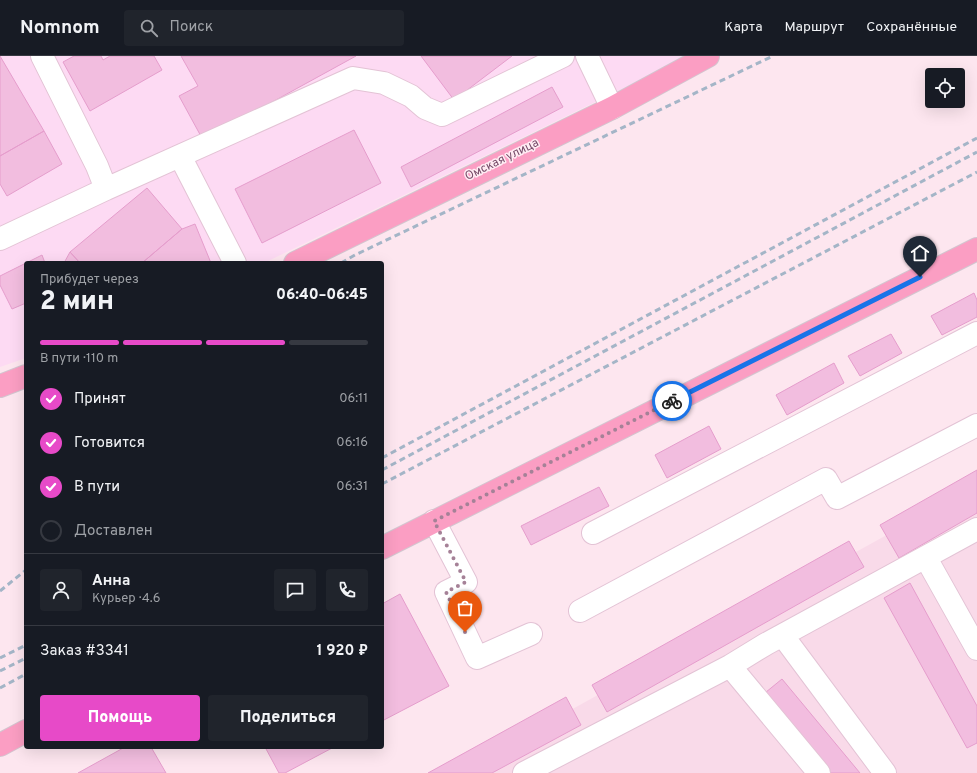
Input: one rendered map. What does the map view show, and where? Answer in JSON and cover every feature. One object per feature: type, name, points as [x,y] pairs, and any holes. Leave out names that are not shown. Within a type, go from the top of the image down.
[{"type":"main road","name":"Омская улица","points":[[299,261],[612,108],[708,56]]},
{"type":"main road","points":[[384,547],[977,249]]},
{"type":"main road","points":[[0,386],[24,377]]},
{"type":"main road","points":[[0,745],[24,732]]},
{"type":"street","points":[[42,56],[97,166],[106,189]]},
{"type":"street","points":[[0,239],[106,189],[353,78],[384,83],[411,96],[425,108],[442,115],[563,56]]},
{"type":"street","points":[[587,56],[612,108]]},
{"type":"street","points":[[180,156],[234,261]]},
{"type":"street","points":[[593,533],[977,333]]},
{"type":"street","points":[[580,611],[826,479],[837,498],[977,425]]},
{"type":"street","points":[[434,521],[466,582],[446,592],[477,658],[531,634]]},
{"type":"street","points":[[524,773],[730,666],[977,529]]},
{"type":"street","points":[[926,558],[977,649]]},
{"type":"street","points":[[783,636],[885,773]]},
{"type":"street","points":[[730,666],[819,773]]},
{"type":"shaded area","points":[[0,56],[690,56],[268,261],[24,261],[24,359],[0,367]]},
{"type":"shaded area","points":[[977,485],[977,773],[457,773]]},
{"type":"building","points":[[0,56],[44,131],[0,156]]},
{"type":"building","points":[[74,56],[101,56],[103,60],[110,56],[154,56],[162,70],[90,111],[63,62]]},
{"type":"building","points":[[181,56],[356,56],[203,140],[179,96],[198,86]]},
{"type":"building","points":[[421,56],[512,56],[454,100]]},
{"type":"building","points":[[552,87],[563,107],[411,187],[401,167]]},
{"type":"building","points":[[354,130],[381,183],[262,243],[235,189]]},
{"type":"building","points":[[44,131],[62,164],[7,196],[0,184],[0,156]]},
{"type":"building","points":[[147,188],[182,229],[144,261],[78,261],[70,252]]},
{"type":"building","points":[[195,224],[210,261],[144,261],[182,229]]},
{"type":"building","points":[[70,252],[78,261],[65,261]]},
{"type":"building","points":[[42,255],[44,261],[30,261]]},
{"type":"building","points":[[24,264],[24,304],[12,309],[0,285],[0,276]]},
{"type":"building","points":[[974,293],[977,300],[977,317],[942,335],[931,316]]},
{"type":"building","points":[[891,334],[902,353],[860,376],[848,356]]},
{"type":"building","points":[[834,363],[844,383],[787,415],[776,395]]},
{"type":"building","points":[[709,426],[721,449],[667,478],[655,455]]},
{"type":"building","points":[[977,470],[977,513],[899,558],[880,525]]},
{"type":"building","points":[[599,487],[609,506],[531,545],[521,526]]},
{"type":"building","points":[[849,541],[864,567],[607,712],[592,685]]},
{"type":"building","points":[[910,583],[977,706],[977,743],[967,748],[884,598]]},
{"type":"building","points":[[400,594],[449,686],[384,720],[384,603]]},
{"type":"building","points":[[782,679],[860,773],[822,773],[760,697]]},
{"type":"building","points":[[566,697],[581,725],[492,773],[428,773]]},
{"type":"building","points":[[121,749],[152,749],[166,773],[78,773]]},
{"type":"building","points":[[266,749],[330,749],[285,773],[279,773]]},
{"type":"railway","points":[[344,261],[773,56]]},
{"type":"railway","points":[[384,457],[977,138]]},
{"type":"railway","points":[[384,469],[977,152]]},
{"type":"railway","points":[[384,483],[977,172]]},
{"type":"railway","points":[[0,591],[24,572]]},
{"type":"railway","points":[[0,658],[24,646]]},
{"type":"railway","points":[[0,671],[24,659]]},
{"type":"railway","points":[[0,688],[24,675]]},
{"type":"way so far","points":[[465,632],[446,592],[466,582],[434,521],[672,401]]},
{"type":"route","points":[[672,401],[920,277]]}]
